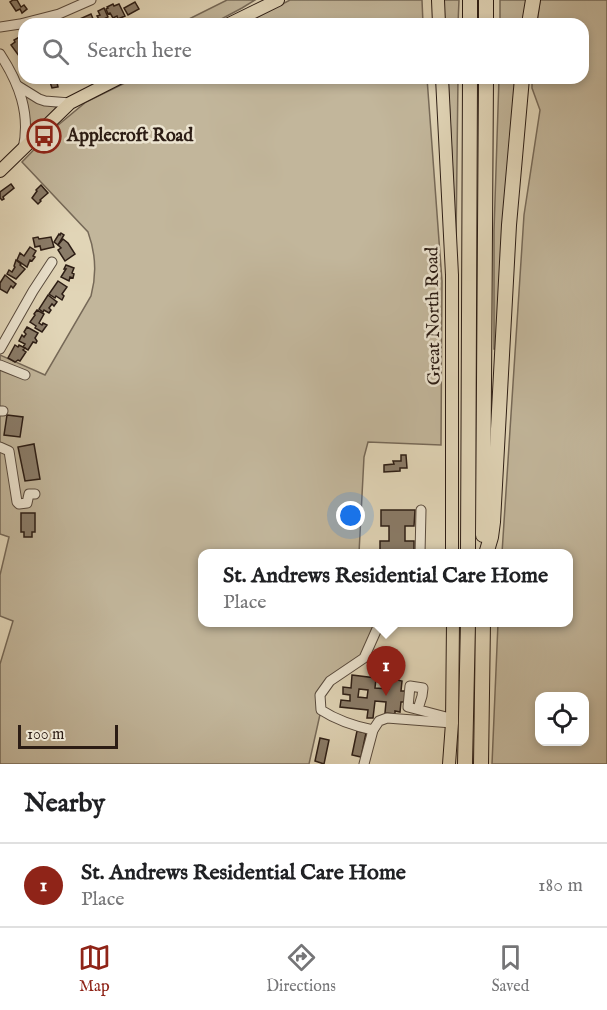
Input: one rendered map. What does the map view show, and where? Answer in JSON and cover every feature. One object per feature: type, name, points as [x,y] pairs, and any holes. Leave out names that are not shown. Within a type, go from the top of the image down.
[{"type":"highway","points":[[470,0],[470,18]]},
{"type":"highway","points":[[486,0],[486,18]]},
{"type":"highway","points":[[531,18],[533,0]]},
{"type":"highway","points":[[468,549],[470,84]]},
{"type":"highway","points":[[484,549],[486,84]]},
{"type":"highway","points":[[486,549],[493,522],[509,225],[521,84]]},
{"type":"highway","points":[[465,764],[468,627]]},
{"type":"highway","points":[[481,764],[483,627]]},
{"type":"main road","points":[[241,18],[278,0]]},
{"type":"main road","points":[[438,0],[439,18]]},
{"type":"main road","points":[[0,171],[70,103],[107,84]]},
{"type":"main road","name":"Great North Road","points":[[442,84],[452,275],[452,549]]},
{"type":"main road","points":[[449,764],[453,627]]},
{"type":"street","points":[[43,18],[92,0]]},
{"type":"street","points":[[0,27],[18,24]]},
{"type":"street","points":[[0,54],[18,87],[25,111],[23,149]]},
{"type":"street","points":[[18,87],[45,101],[70,103]]},
{"type":"street","points":[[0,349],[52,262]]},
{"type":"street","points":[[0,365],[25,375]]},
{"type":"street","points":[[0,447],[9,451],[17,502],[27,503],[30,494],[35,494]]},
{"type":"street","points":[[420,549],[421,510]]},
{"type":"street","points":[[373,730],[352,725],[321,710],[320,696],[330,681],[364,658],[378,627]]},
{"type":"street","points":[[418,709],[452,721]]},
{"type":"street","points":[[364,764],[373,730],[379,721],[387,718],[452,721]]},
{"type":"shaded area","points":[[227,0],[255,0],[223,18],[191,18]]},
{"type":"shaded area","points":[[290,0],[422,0],[423,18],[256,18]]},
{"type":"shaded area","points":[[443,0],[459,0],[458,18],[444,18]]},
{"type":"shaded area","points":[[500,0],[527,0],[525,18],[500,18]]},
{"type":"shaded area","points":[[540,0],[607,0],[607,764],[492,764],[498,627],[573,627],[573,549],[502,549],[524,215],[540,110],[532,84],[589,84],[589,18],[538,18]]},
{"type":"shaded area","points":[[123,84],[427,84],[442,281],[441,445],[368,442],[364,457],[359,549],[198,549],[198,627],[376,627],[364,658],[320,695],[321,710],[309,764],[0,764],[0,664],[13,621],[0,616],[0,575],[9,537],[0,534],[0,355],[45,375],[91,296],[95,272],[93,248],[88,232],[22,162],[57,126],[86,102]]},
{"type":"shaded area","points":[[448,84],[458,84],[456,242]]},
{"type":"shaded area","points":[[499,84],[518,84],[499,349],[494,349],[494,231]]},
{"type":"shaded area","points":[[25,97],[41,104],[57,107],[30,136]]},
{"type":"building","points":[[17,0],[21,7],[24,5],[27,9],[22,13],[20,9],[16,11],[10,2]]},
{"type":"building","points":[[135,2],[139,9],[128,15],[124,8]]},
{"type":"building","points":[[119,4],[125,16],[113,18],[110,13],[108,14],[107,7]]},
{"type":"building","points":[[104,8],[108,17],[98,18],[97,16],[100,15],[98,11]]},
{"type":"building","points":[[18,38],[18,55],[11,45],[15,42],[14,40]]},
{"type":"building","points":[[51,84],[57,84],[58,87],[52,88]]},
{"type":"building","points":[[11,184],[14,188],[2,200],[0,192]]},
{"type":"building","points":[[41,185],[48,193],[38,204],[32,198]]},
{"type":"building","points":[[61,233],[64,235],[58,245],[54,242]]},
{"type":"building","points":[[38,237],[39,239],[51,237],[54,247],[41,250],[40,246],[35,247],[33,238]]},
{"type":"building","points":[[63,239],[75,254],[65,261],[58,250],[61,248],[58,245]]},
{"type":"building","points":[[30,247],[36,251],[33,256],[35,257],[32,261],[30,260],[27,267],[17,260],[20,253],[24,256]]},
{"type":"building","points":[[16,260],[25,269],[16,279],[7,274],[9,270],[12,272]]},
{"type":"building","points":[[66,265],[74,268],[73,278],[70,277],[69,281],[61,277]]},
{"type":"building","points":[[5,275],[16,284],[13,288],[11,286],[7,293],[0,289],[0,283]]},
{"type":"building","points":[[58,281],[67,287],[62,294],[64,296],[62,300],[49,294]]},
{"type":"building","points":[[48,295],[57,302],[49,308],[51,310],[49,313],[39,309]]},
{"type":"building","points":[[37,310],[44,314],[39,323],[47,325],[42,332],[30,322]]},
{"type":"building","points":[[27,327],[38,333],[35,338],[36,343],[33,342],[28,350],[23,347],[25,344],[19,341],[22,335],[24,337],[26,334],[24,332]]},
{"type":"building","points":[[15,345],[25,348],[23,350],[26,352],[20,361],[15,362],[8,358]]},
{"type":"building","points":[[7,415],[23,417],[20,437],[4,435]]},
{"type":"building","points":[[34,444],[40,479],[25,481],[18,447]]},
{"type":"building","points":[[401,455],[406,455],[407,468],[384,472],[384,465],[394,464],[393,461],[401,461]]},
{"type":"building","points":[[381,510],[415,510],[414,526],[405,526],[405,541],[414,541],[414,549],[380,549],[380,541],[389,541],[389,526],[381,526]]},
{"type":"building","points":[[21,513],[35,513],[35,532],[32,532],[32,537],[24,537],[24,532],[21,532]]},
{"type":"building","points":[[352,675],[376,678],[375,688],[389,689],[390,675],[398,676],[397,680],[402,681],[401,691],[406,691],[405,702],[401,702],[400,712],[395,711],[395,714],[385,713],[386,702],[375,701],[373,718],[367,718],[368,710],[340,707],[341,700],[350,701],[350,695],[343,694],[343,687],[351,688]],"holes":[[[359,689],[368,690],[367,698],[358,697]]]},
{"type":"building","points":[[357,731],[366,733],[361,757],[352,755]]},
{"type":"building","points":[[320,738],[329,740],[324,764],[315,761]]},
{"type":"place","name":"Applecroft Road","points":[[44,136]]},
{"type":"place","name":"St. Andrews Residential Care Home","points":[[386,696]]}]
